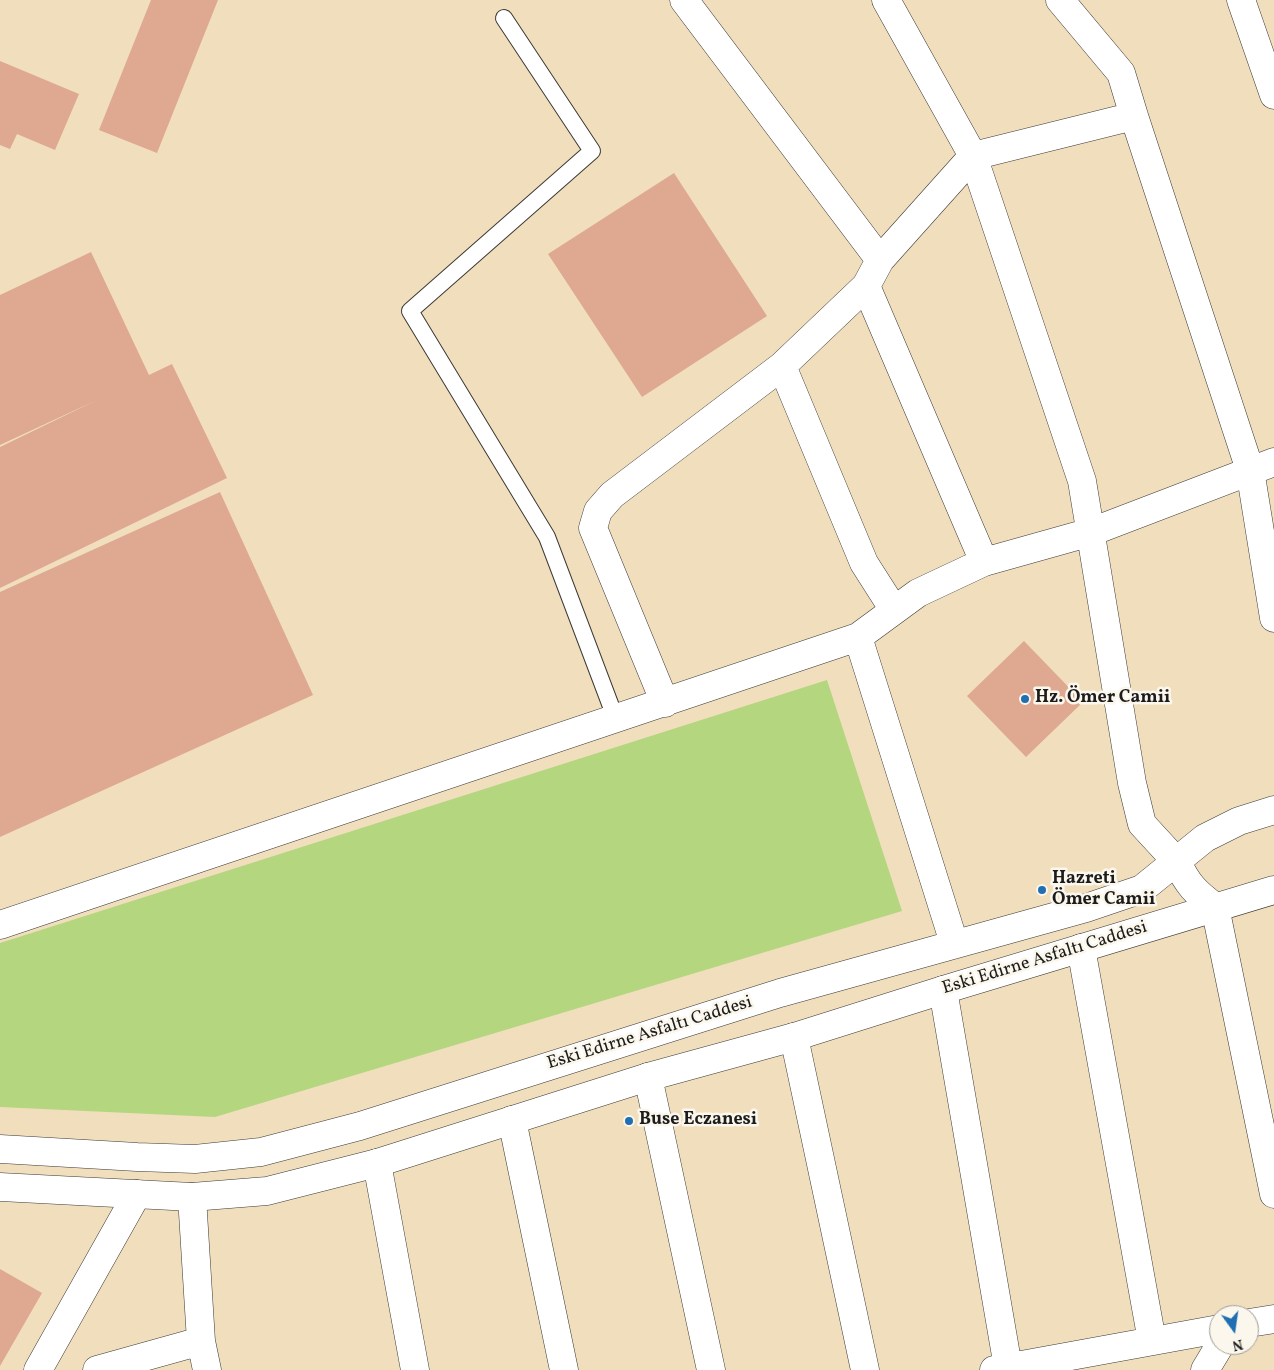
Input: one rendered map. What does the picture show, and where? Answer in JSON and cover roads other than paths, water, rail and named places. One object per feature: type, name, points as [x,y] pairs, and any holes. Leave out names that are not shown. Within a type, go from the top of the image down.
[{"type":"street","points":[[684,0],[880,260]]},
{"type":"street","points":[[886,0],[973,156],[1082,481],[1132,783],[1142,824],[1177,862],[1195,892],[1215,907],[1273,1184]]},
{"type":"street","points":[[1060,0],[1121,73],[1134,116],[1262,466],[1274,618]]},
{"type":"street","points":[[1241,0],[1274,95]]},
{"type":"street","points":[[665,703],[593,528],[598,511],[612,496],[782,366],[866,286],[880,260],[973,156],[1134,116]]},
{"type":"street","points":[[866,286],[984,562]]},
{"type":"street","points":[[782,366],[864,563],[894,610]]},
{"type":"street","points":[[0,925],[858,637],[918,592],[984,562],[1091,532],[1262,466]]},
{"type":"street","points":[[858,637],[954,943],[942,990],[1001,1369],[1209,1331]]},
{"type":"street","points":[[1274,805],[1274,810]]},
{"type":"street","name":"Eski Edirne Asfaltı Caddesi","points":[[0,1149],[195,1159],[261,1152],[360,1126],[780,993],[954,943],[1086,908],[1142,889],[1205,838],[1239,821],[1274,810]]},
{"type":"street","name":"Eski Edirne Asfaltı Caddesi","points":[[0,1187],[192,1197],[267,1191],[377,1163],[648,1077],[794,1037],[942,990],[1274,890]]},
{"type":"street","points":[[1081,948],[1152,1341]]},
{"type":"street","points":[[794,1037],[865,1370]]},
{"type":"street","points":[[648,1077],[711,1370]]},
{"type":"street","points":[[512,1120],[564,1370]]},
{"type":"street","points":[[377,1163],[415,1370]]},
{"type":"street","points":[[38,1370],[137,1194]]},
{"type":"street","points":[[192,1197],[201,1342],[206,1370]]},
{"type":"street","points":[[1259,1321],[1274,1319]]},
{"type":"street","points":[[97,1370],[201,1342]]},
{"type":"street","points":[[1206,1370],[1214,1355]]},
{"type":"lane","points":[[504,18],[592,151],[410,311],[547,536],[615,717]]},
{"type":"place","name":"Hz. Ömer Camii","points":[[1025,699]]},
{"type":"place","name":"Hazreti Ömer Camii","points":[[1042,890]]},
{"type":"place","name":"Buse Eczanesi","points":[[629,1121]]}]
